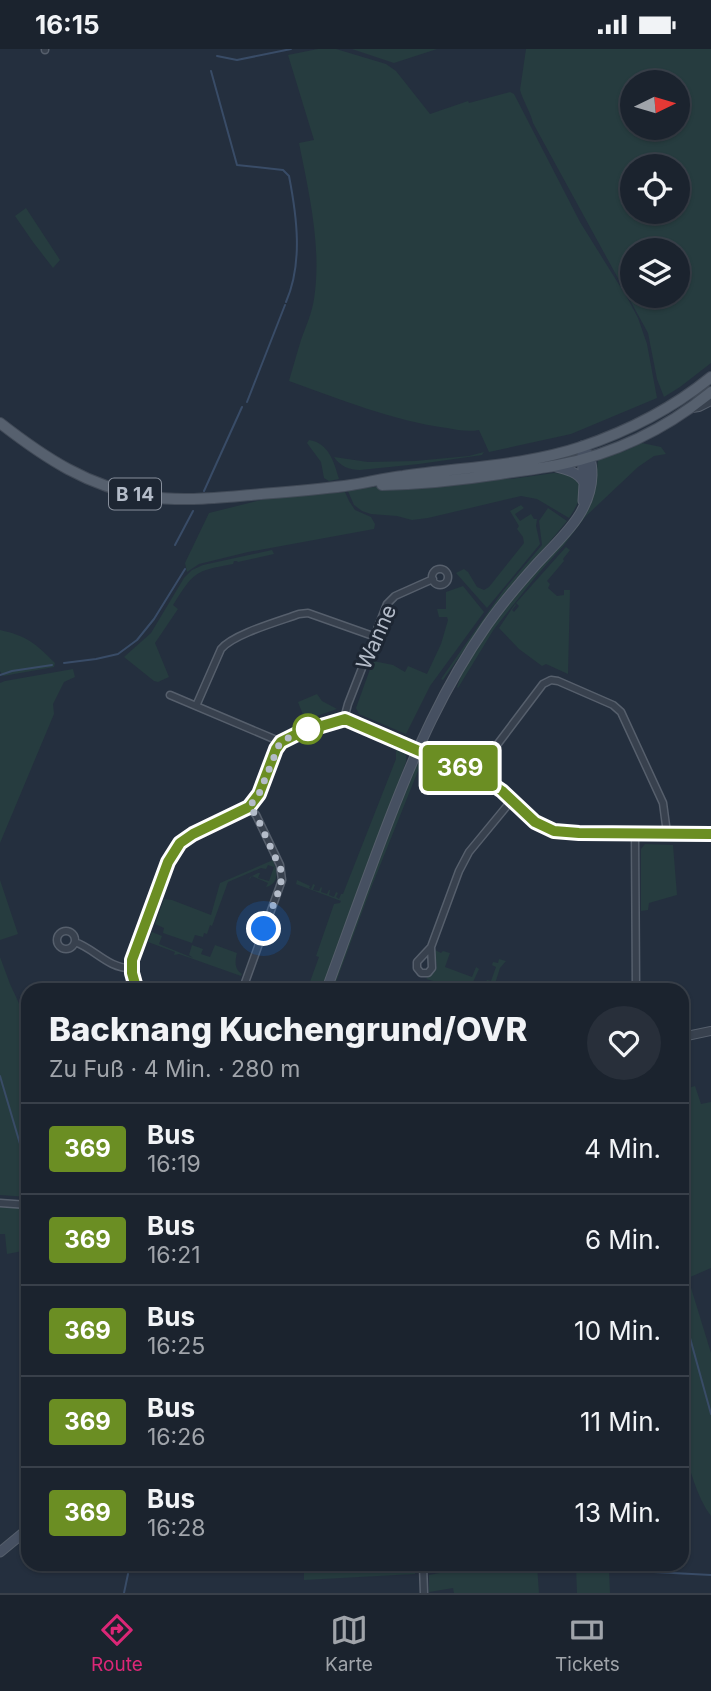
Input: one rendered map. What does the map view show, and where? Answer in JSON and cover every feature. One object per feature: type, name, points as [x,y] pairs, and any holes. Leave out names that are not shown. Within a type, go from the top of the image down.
[{"type":"main road","name":"B 14","points":[[0,423],[53,462],[86,479],[145,496],[170,499],[216,498],[350,485],[405,475],[478,468],[556,454],[645,420],[710,378]]},
{"type":"main road","name":"B 14","points":[[350,485],[394,485],[458,479],[553,466],[586,458],[647,434],[692,408],[711,392]]},
{"type":"main road","points":[[329,983],[416,750],[446,691],[481,633],[515,589],[572,526],[585,506],[592,486],[582,446]]},
{"type":"main road","points":[[579,516],[586,458]]},
{"type":"main road","points":[[553,466],[577,474],[584,484]]},
{"type":"main road","points":[[0,1552],[21,1535]]},
{"type":"street","points":[[692,408],[711,401]]},
{"type":"street","name":"Wanne","points":[[345,719],[348,703],[373,636],[391,599],[433,579]]},
{"type":"street","points":[[196,706],[221,649],[235,638],[306,613],[373,636]]},
{"type":"street","points":[[475,775],[543,684],[551,680],[558,681],[613,705],[621,712],[663,803],[667,833]]},
{"type":"street","points":[[170,695],[281,742]]},
{"type":"street","points":[[136,983],[131,968],[134,951],[174,850],[193,834],[249,807],[259,794],[281,742],[301,732],[345,719],[491,783],[535,822],[554,831],[711,834]]},
{"type":"street","points":[[431,947],[464,861],[511,801]]},
{"type":"street","points":[[245,983],[282,880],[280,865],[256,815],[249,807]]},
{"type":"street","points":[[635,833],[636,983]]},
{"type":"street","points":[[75,942],[94,951],[113,965],[131,968]]},
{"type":"street","points":[[689,1036],[711,1031]]},
{"type":"street","points":[[0,1203],[21,1204]]},
{"type":"street","points":[[423,1571],[424,1593]]},
{"type":"green space","points":[[318,49],[336,49],[386,64],[396,71],[430,114],[468,101],[469,103],[510,92],[514,94],[580,222],[620,286],[620,308],[633,308],[638,318],[647,344],[657,398],[571,434],[489,452],[479,430],[459,430],[407,420],[367,409],[289,381],[313,304],[316,260],[313,221],[299,143],[314,140],[288,55]]},
{"type":"green space","points":[[352,49],[437,49],[394,63]]},
{"type":"green space","points":[[526,49],[711,49],[711,363],[664,397],[657,379],[648,333],[634,308],[690,308],[690,238],[620,238],[620,282],[533,123],[520,90]]},
{"type":"green space","points":[[26,208],[60,260],[53,268],[15,216]]},
{"type":"green space","points":[[309,440],[326,449],[339,479],[329,481],[324,478],[321,462],[307,443]]},
{"type":"green space","points":[[642,443],[661,447],[666,454],[654,456],[638,467],[586,516],[494,629],[458,688],[462,673],[481,640],[511,598],[585,515],[594,492],[598,460]]},
{"type":"green space","points":[[484,452],[482,455],[360,470],[345,467],[334,457],[368,462],[415,461]]},
{"type":"green space","points":[[554,473],[574,475],[579,487],[578,502],[569,518],[537,499],[521,496],[412,520],[362,511],[354,505],[347,489],[511,479]]},
{"type":"green space","points":[[345,492],[355,510],[371,517],[375,524],[374,529],[248,552],[199,564],[187,572],[185,563],[209,513],[269,498]]},
{"type":"green space","points":[[521,505],[524,508],[515,514],[520,521],[531,514],[537,519],[540,544],[487,608],[456,573],[464,569],[477,587],[484,590],[489,587],[524,543],[517,529],[519,526],[510,511]]},
{"type":"green space","points":[[548,508],[567,521],[491,612],[443,680],[441,679],[503,591],[542,545],[539,521]]},
{"type":"green space","points":[[566,547],[570,550],[564,561],[547,581],[550,584],[548,588],[557,596],[564,595],[564,590],[570,590],[568,674],[546,664],[542,666],[519,649],[499,628],[515,604],[512,610],[514,612],[519,606],[516,603]]},
{"type":"green space","points":[[272,550],[274,554],[234,561],[233,564],[202,571],[191,579],[173,605],[178,609],[155,643],[169,677],[154,681],[124,657],[151,633],[184,578],[192,570],[203,565]]},
{"type":"green space","points":[[463,586],[484,612],[430,686],[406,734],[359,714],[356,708],[373,661],[393,665],[405,672],[408,666],[427,674],[441,644],[448,620],[447,617],[439,617],[437,609],[446,609],[446,592]]},
{"type":"green space","points":[[0,630],[30,641],[55,663],[54,667],[3,676],[0,671]]},
{"type":"green space","points":[[73,669],[75,677],[64,682],[53,704],[54,714],[0,843],[0,683]]},
{"type":"green space","points":[[317,694],[322,701],[337,709],[305,720],[298,702]]},
{"type":"green space","points":[[398,746],[403,749],[406,762],[325,983],[310,983],[334,904],[341,901],[296,884],[297,880],[311,889],[313,884],[315,885],[313,890],[319,891],[321,887],[321,892],[327,894],[330,890],[329,895],[334,897],[336,892],[339,899],[343,894],[396,759]]},
{"type":"green space","points":[[422,761],[336,983],[332,983],[415,767]]},
{"type":"green space","points":[[645,844],[673,845],[677,895],[649,903],[648,910],[641,911],[641,849]]},
{"type":"green space","points":[[273,860],[276,868],[274,883],[266,887],[268,883],[252,876],[260,873],[258,878],[269,881],[274,867],[268,865],[266,869],[261,868],[228,882],[212,926],[210,925],[203,937],[195,935],[192,943],[163,933],[164,928],[155,924],[164,899],[211,915],[220,883]]},
{"type":"green space","points":[[0,880],[18,934],[0,940]]},
{"type":"green space","points":[[152,932],[162,936],[159,944],[193,958],[189,955],[192,945],[203,949],[201,954],[210,957],[215,945],[237,953],[236,967],[242,974],[241,976],[179,954],[174,955],[175,952],[148,942]]},
{"type":"green space","points":[[435,950],[450,953],[445,967],[472,977],[476,967],[479,969],[473,982],[476,983],[432,983],[426,979],[435,972]]},
{"type":"green space","points":[[0,957],[21,1008],[21,1196],[0,1195]]},
{"type":"green space","points":[[499,959],[506,961],[500,968],[495,983],[486,982],[491,981],[496,967],[492,965],[493,962],[498,963]]},
{"type":"green space","points":[[695,1086],[701,1104],[711,1102],[711,1268],[689,1278],[689,1088]]},
{"type":"green space","points":[[0,1205],[21,1206],[21,1251],[7,1254],[5,1234],[0,1234]]},
{"type":"green space","points":[[689,1281],[711,1353],[711,1516],[697,1491],[689,1466]]},
{"type":"green space","points":[[304,1571],[415,1571],[415,1574],[304,1580]]},
{"type":"green space","points":[[450,1571],[537,1571],[539,1593],[454,1593],[453,1588],[429,1592],[429,1575]]},
{"type":"green space","points":[[576,1571],[609,1571],[610,1593],[577,1593]]},
{"type":"waterway","points":[[217,56],[237,60],[291,49]]},
{"type":"waterway","points":[[211,71],[237,165],[283,170],[289,176],[296,224],[297,256],[286,302]]},
{"type":"waterway","points":[[247,402],[285,305]]},
{"type":"waterway","points":[[204,491],[242,407]]},
{"type":"waterway","points":[[175,545],[193,511]]},
{"type":"waterway","points":[[64,663],[118,654],[137,640],[154,619],[185,569]]},
{"type":"waterway","points":[[0,675],[52,665]]},
{"type":"waterway","points":[[0,1076],[21,1147]]},
{"type":"waterway","points":[[689,1334],[711,1414]]},
{"type":"waterway","points":[[634,1571],[711,1575]]},
{"type":"waterway","points":[[124,1593],[128,1574]]},
{"type":"bus line","name":"369","points":[[135,983],[132,973],[134,951],[174,850],[193,834],[249,807],[259,794],[281,742],[335,721],[345,719],[486,780],[502,791],[529,818],[554,831],[711,834]]},
{"type":"route","points":[[264,929],[281,885],[281,870],[254,811],[249,807],[259,794],[281,742],[315,727],[308,729]]}]
